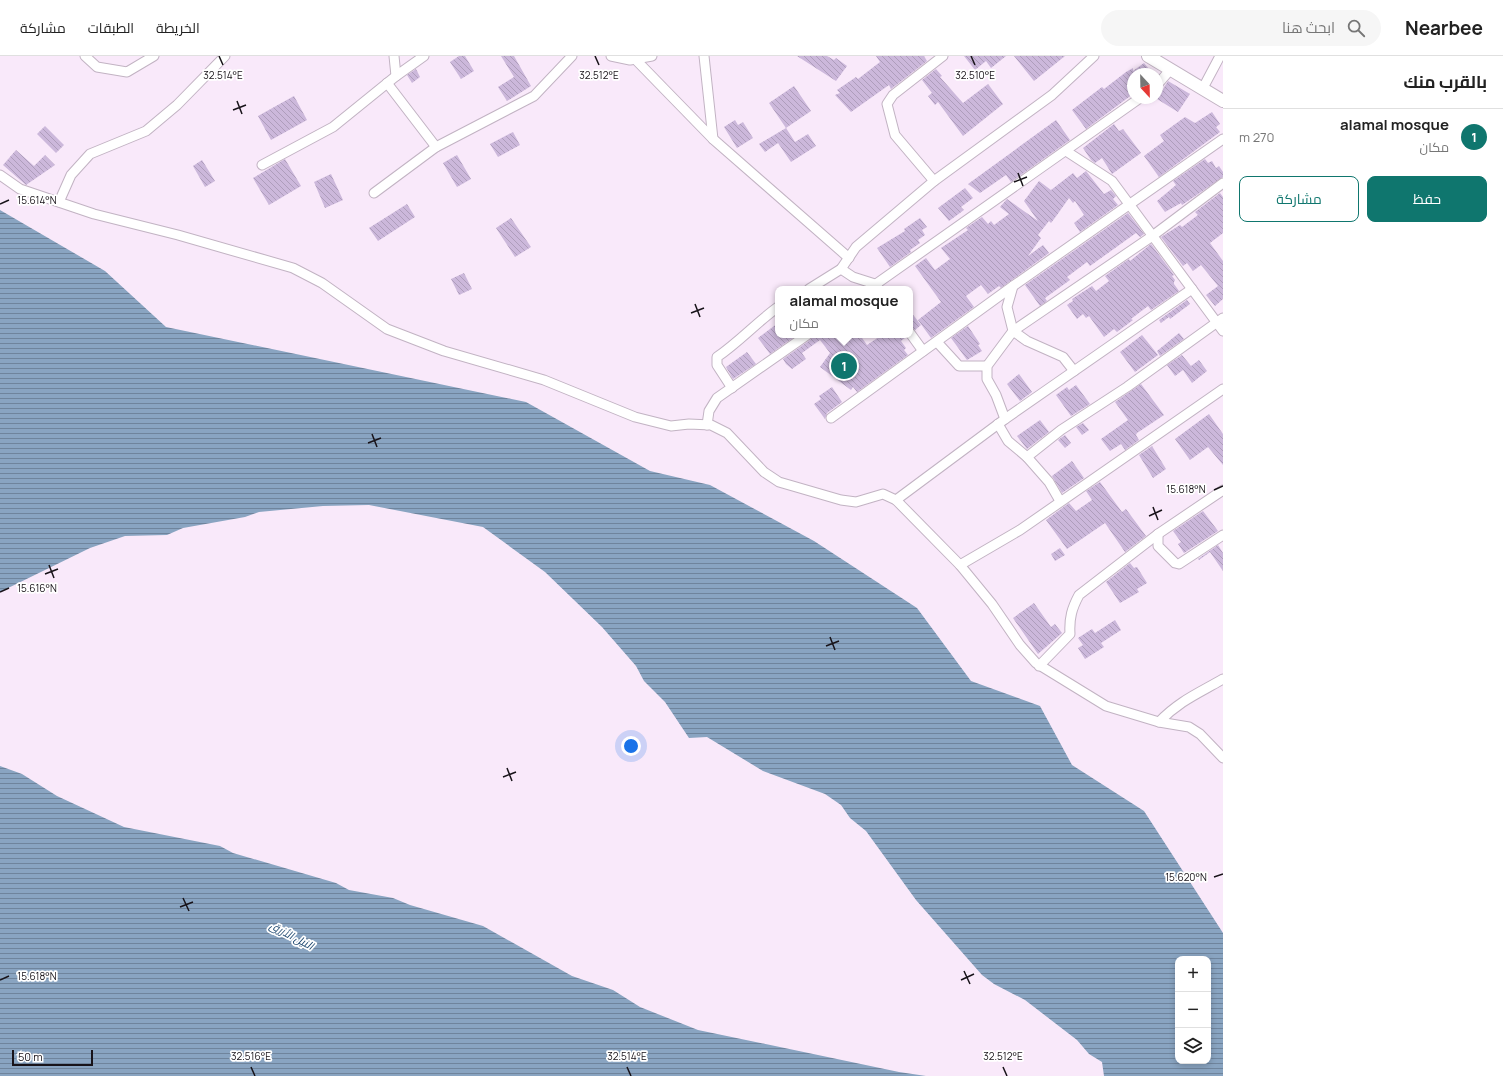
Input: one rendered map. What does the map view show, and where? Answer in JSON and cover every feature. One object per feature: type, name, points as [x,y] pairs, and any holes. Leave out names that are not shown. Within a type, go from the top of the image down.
[{"type":"street","points":[[85,56],[97,67],[127,72],[154,56]]},
{"type":"street","points":[[59,202],[71,175],[90,154],[146,131],[177,105],[225,56]]},
{"type":"street","points":[[394,56],[396,76]]},
{"type":"street","points":[[262,165],[333,127],[387,83],[424,56]]},
{"type":"street","points":[[374,193],[436,147],[534,96],[572,56]]},
{"type":"street","points":[[611,56],[624,60],[636,60],[652,56]]},
{"type":"street","points":[[704,56],[713,139]]},
{"type":"street","points":[[934,181],[896,135],[888,104],[893,95],[943,56]]},
{"type":"street","points":[[814,286],[841,269],[856,248],[934,181],[1052,95],[1094,56]]},
{"type":"street","points":[[1148,56],[1223,101]]},
{"type":"street","points":[[1203,88],[1220,56]]},
{"type":"street","points":[[636,60],[713,139],[849,258]]},
{"type":"street","points":[[1163,78],[1170,70]]},
{"type":"street","points":[[387,83],[436,147]]},
{"type":"street","points":[[875,286],[1132,104]]},
{"type":"street","points":[[831,418],[1013,286],[1223,139]]},
{"type":"street","points":[[1066,151],[1112,181],[1151,237],[1192,289],[1220,321],[1223,331]]},
{"type":"street","points":[[0,175],[20,189],[94,214],[178,235],[293,268],[322,283],[387,329],[444,351],[544,380],[636,417],[670,426],[689,424],[707,425],[727,433],[764,472],[779,482],[841,500],[856,502],[883,494],[896,500],[960,565],[992,604],[1020,645],[1039,666],[1106,706],[1158,722],[1189,727],[1200,734],[1223,758]]},
{"type":"street","points":[[1060,501],[1049,482],[1027,457],[1008,441],[1001,422],[996,395],[987,379],[987,366],[1013,331],[1151,237],[1223,183]]},
{"type":"street","points":[[841,269],[853,277],[872,286]]},
{"type":"street","points":[[1013,286],[1007,308],[1013,331],[1027,341],[1063,358],[1074,371]]},
{"type":"street","points":[[896,500],[1001,422],[1192,289]]},
{"type":"street","points":[[732,388],[717,365],[717,357],[738,343],[765,316],[775,309]]},
{"type":"street","points":[[1027,457],[1061,430],[1127,387],[1220,321]]},
{"type":"street","points":[[913,337],[923,351]]},
{"type":"street","points":[[707,425],[708,411],[717,398],[803,338]]},
{"type":"street","points":[[937,342],[959,366],[987,366]]},
{"type":"street","points":[[960,565],[1020,530],[1223,389]]},
{"type":"street","points":[[1039,666],[1070,634],[1069,621],[1073,606],[1079,595],[1158,534],[1223,490]]},
{"type":"street","points":[[1158,534],[1158,546],[1175,563],[1179,564],[1223,535]]},
{"type":"street","points":[[1158,722],[1169,711],[1197,692],[1223,679]]},
{"type":"water","points":[[0,210],[105,271],[166,327],[526,402],[650,471],[710,485],[814,541],[917,608],[971,681],[1040,706],[1072,765],[1144,811],[1223,933],[1223,1076],[1104,1076],[1102,1062],[1089,1054],[1077,1040],[1025,1000],[994,984],[982,975],[916,900],[866,831],[850,818],[841,805],[825,794],[763,771],[707,737],[689,738],[665,702],[644,681],[636,666],[602,627],[545,572],[483,527],[369,505],[323,506],[259,512],[245,517],[183,528],[167,535],[125,536],[90,548],[0,592]]},
{"type":"water","name":"النيل الأزرق","points":[[0,766],[22,774],[57,796],[124,827],[220,846],[233,853],[336,883],[349,890],[393,898],[410,905],[483,926],[572,976],[613,990],[640,1007],[698,1030],[899,1072],[926,1076],[0,1076]]},
{"type":"building","points":[[459,56],[465,56],[474,71],[461,79],[450,62]]},
{"type":"building","points":[[501,56],[514,56],[531,86],[507,101],[498,87],[514,77]]},
{"type":"building","points":[[797,56],[827,56],[834,60],[836,58],[847,66],[836,81]]},
{"type":"building","points":[[876,56],[924,56],[927,61],[891,89],[889,85],[851,112],[835,95],[840,93],[837,90],[856,77],[858,79],[880,62]]},
{"type":"building","points":[[964,56],[1006,56],[991,68],[986,61],[975,70]]},
{"type":"building","points":[[1014,56],[1065,56],[1034,81]]},
{"type":"building","points":[[1144,63],[1148,68],[1137,68]]},
{"type":"building","points":[[416,69],[420,77],[412,83],[407,75]]},
{"type":"building","points":[[936,69],[942,76],[940,77],[963,103],[988,84],[1003,104],[963,136],[938,102],[935,105],[928,96],[932,93],[922,80]]},
{"type":"building","points":[[1126,72],[1127,98],[1086,129],[1072,110],[1102,87],[1104,89]]},
{"type":"building","points":[[1168,81],[1190,94],[1178,112],[1163,103],[1163,89]]},
{"type":"building","points":[[794,86],[811,111],[786,128],[769,103]]},
{"type":"building","points":[[294,96],[307,120],[271,140],[258,116]]},
{"type":"building","points":[[1212,112],[1220,124],[1216,127],[1220,132],[1159,177],[1144,156],[1164,141],[1160,135],[1185,117],[1195,123]]},
{"type":"building","points":[[735,120],[738,125],[743,122],[753,138],[737,148],[724,127]]},
{"type":"building","points":[[1056,120],[1070,140],[1011,182],[1006,175],[980,193],[968,184]]},
{"type":"building","points":[[1114,124],[1119,131],[1123,129],[1141,153],[1112,174],[1102,158],[1095,163],[1091,160],[1083,148]]},
{"type":"building","points":[[45,126],[64,145],[56,153],[37,134]]},
{"type":"building","points":[[786,128],[795,142],[808,134],[816,146],[791,162],[778,143],[765,152],[759,144]]},
{"type":"building","points":[[513,132],[520,145],[498,157],[490,144]]},
{"type":"building","points":[[16,150],[34,166],[45,155],[55,165],[26,185],[3,165]]},
{"type":"building","points":[[457,155],[471,179],[457,187],[443,163]]},
{"type":"building","points":[[285,159],[301,186],[269,205],[253,178]]},
{"type":"building","points":[[1205,159],[1208,163],[1212,161],[1216,168],[1219,166],[1223,172],[1223,177],[1182,205],[1181,203],[1165,212],[1157,201],[1176,185],[1173,181]]},
{"type":"building","points":[[202,160],[215,181],[205,187],[193,166]]},
{"type":"building","points":[[1086,171],[1104,194],[1111,190],[1116,196],[1113,199],[1118,205],[1080,232],[1074,223],[1084,215],[1075,201],[1073,203],[1069,198],[1051,223],[1049,221],[1038,235],[1041,238],[1028,256],[1043,245],[1049,253],[1001,288],[999,286],[988,294],[981,285],[966,296],[974,307],[931,338],[918,320],[941,302],[915,266],[926,258],[935,270],[950,259],[941,248],[968,230],[966,228],[982,217],[988,224],[991,221],[994,225],[1009,214],[1000,207],[1007,199],[1038,221],[1024,201],[1039,181],[1051,190],[1073,173],[1077,178]]},
{"type":"building","points":[[331,174],[343,200],[325,208],[314,182]]},
{"type":"building","points":[[965,188],[973,198],[961,207],[964,210],[949,221],[938,208]]},
{"type":"building","points":[[1220,193],[1223,197],[1223,233],[1210,243],[1223,261],[1223,299],[1215,306],[1206,295],[1218,286],[1201,265],[1193,271],[1187,263],[1183,266],[1161,237],[1180,225],[1182,227],[1198,215],[1195,212]]},
{"type":"building","points":[[407,204],[415,217],[378,241],[369,228]]},
{"type":"building","points":[[1128,213],[1144,234],[1140,237],[1136,233],[1090,266],[1087,262],[1067,277],[1070,280],[1045,298],[1047,301],[1040,306],[1025,285]]},
{"type":"building","points":[[511,218],[531,247],[515,257],[496,228]]},
{"type":"building","points":[[920,218],[927,227],[922,230],[925,235],[918,240],[920,243],[910,250],[911,252],[890,267],[877,248],[905,231],[904,229]]},
{"type":"building","points":[[1151,244],[1174,275],[1172,276],[1175,280],[1174,284],[1179,291],[1151,310],[1148,306],[1117,332],[1114,329],[1104,337],[1089,316],[1086,318],[1083,314],[1077,319],[1067,305],[1073,301],[1072,299],[1092,286],[1096,291],[1109,281],[1105,276],[1129,259],[1130,261]]},
{"type":"building","points":[[464,273],[472,289],[459,295],[451,279]]},
{"type":"building","points":[[1187,300],[1190,304],[1170,319],[1169,317],[1161,323],[1159,320]]},
{"type":"building","points":[[913,315],[921,325],[915,330],[913,329]]},
{"type":"building","points":[[775,325],[775,338],[793,338],[770,354],[758,338]]},
{"type":"building","points":[[968,326],[980,344],[978,345],[982,351],[967,360],[951,338]]},
{"type":"building","points":[[1179,333],[1184,339],[1160,356],[1157,351]]},
{"type":"building","points":[[1142,335],[1158,355],[1135,372],[1120,352]]},
{"type":"building","points":[[811,338],[862,338],[867,345],[878,338],[905,338],[901,341],[906,348],[904,350],[908,355],[857,392],[853,387],[851,390],[820,367],[830,353],[820,340],[802,353],[806,359],[792,369],[786,364],[783,359]]},
{"type":"building","points":[[747,352],[756,364],[733,379],[726,367]]},
{"type":"building","points":[[1182,355],[1191,366],[1199,360],[1207,371],[1192,383],[1183,370],[1175,376],[1167,365]]},
{"type":"building","points":[[1019,374],[1032,392],[1020,401],[1007,384]]},
{"type":"building","points":[[1141,384],[1164,415],[1137,433],[1136,435],[1139,440],[1125,450],[1121,444],[1110,451],[1101,439],[1128,420],[1115,402]]},
{"type":"building","points":[[1076,385],[1090,404],[1071,416],[1056,395],[1067,387],[1069,390]]},
{"type":"building","points":[[832,387],[842,402],[827,413],[825,419],[814,404],[821,399],[819,396]]},
{"type":"building","points":[[1209,414],[1223,434],[1223,465],[1208,447],[1190,460],[1175,439]]},
{"type":"building","points":[[1040,420],[1049,432],[1027,449],[1017,436]]},
{"type":"building","points":[[1083,423],[1089,430],[1082,435],[1076,427]]},
{"type":"building","points":[[1065,435],[1071,443],[1065,448],[1058,440]]},
{"type":"building","points":[[1152,446],[1166,469],[1153,478],[1139,455]]},
{"type":"building","points":[[1072,461],[1084,478],[1062,493],[1052,476]]},
{"type":"building","points":[[1100,482],[1122,512],[1126,509],[1146,536],[1125,552],[1105,523],[1067,549],[1046,520],[1069,503],[1076,511],[1092,500],[1086,491]]},
{"type":"building","points":[[1203,511],[1218,531],[1184,553],[1178,544],[1181,542],[1173,531]]},
{"type":"building","points":[[1218,545],[1223,553],[1223,571],[1210,552],[1199,560],[1198,559]]},
{"type":"building","points":[[1060,548],[1065,555],[1055,561],[1051,554]]},
{"type":"building","points":[[1130,563],[1134,568],[1137,567],[1147,583],[1137,589],[1139,592],[1120,603],[1106,582]]},
{"type":"building","points":[[1034,603],[1051,627],[1055,624],[1062,633],[1038,654],[1013,618]]},
{"type":"building","points":[[1115,620],[1121,630],[1101,643],[1104,647],[1085,659],[1078,648],[1083,645],[1078,638],[1092,629],[1095,633]]},
{"type":"place","name":"alamal mosque","points":[[844,366]]}]
